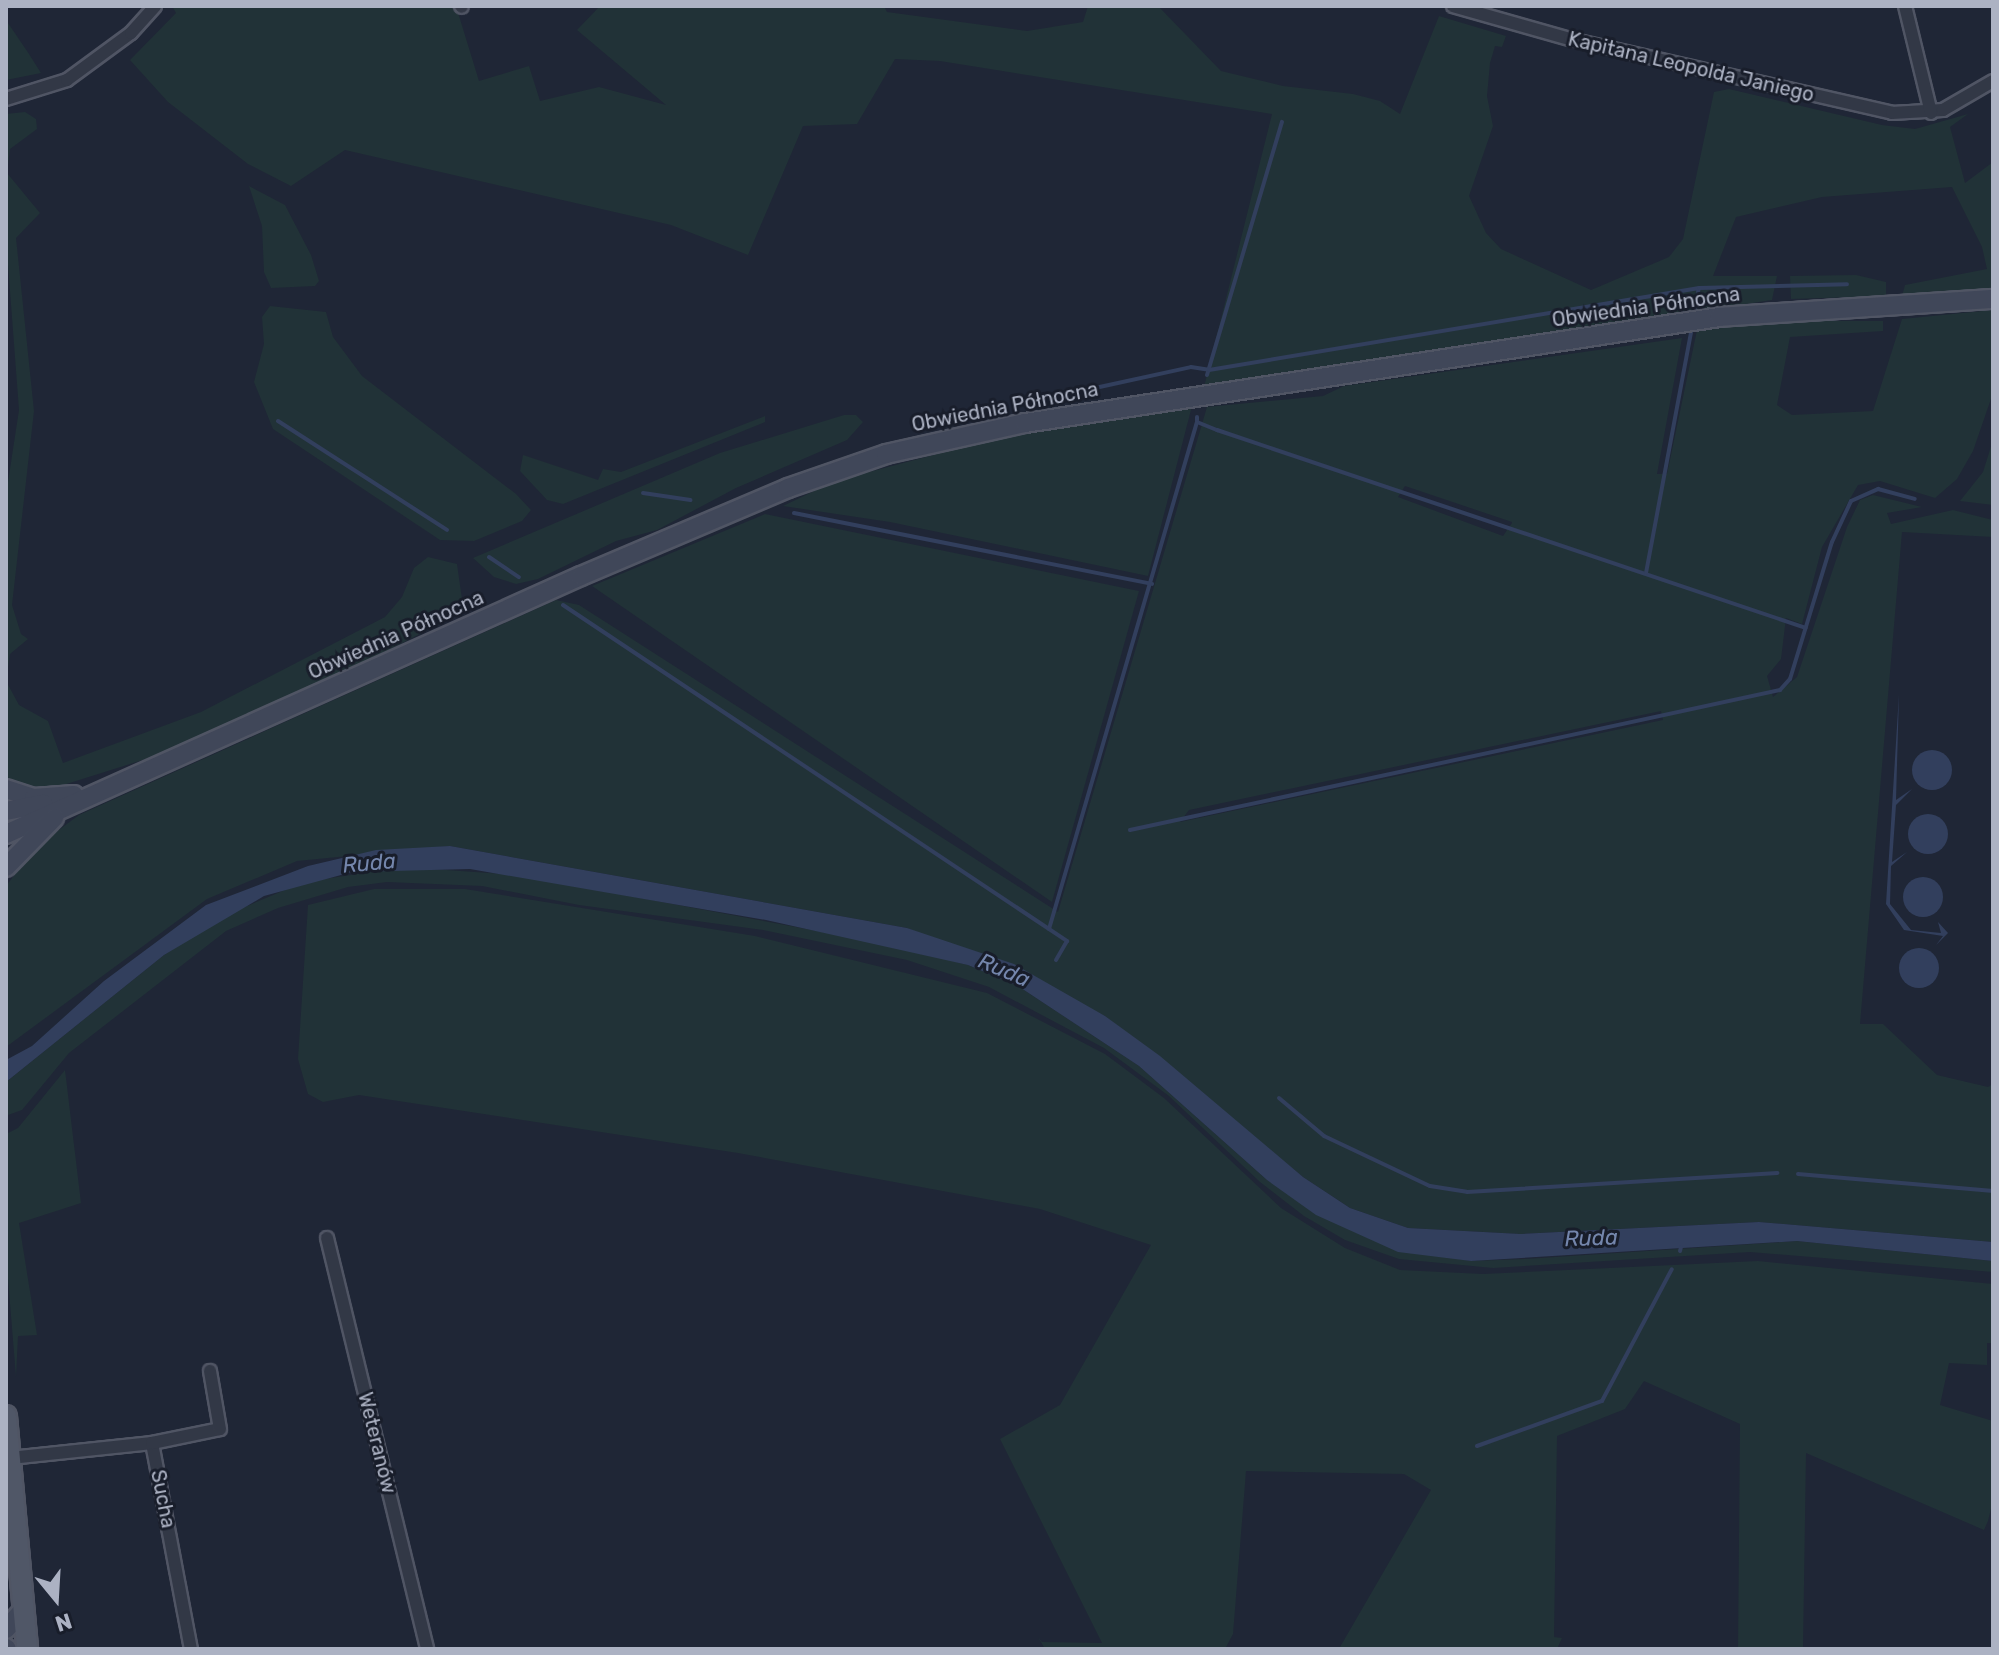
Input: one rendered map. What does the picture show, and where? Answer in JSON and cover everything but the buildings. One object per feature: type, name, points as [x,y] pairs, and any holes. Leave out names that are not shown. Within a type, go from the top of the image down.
[{"type":"main road","name":"Obwiednia Północna","points":[[6,834],[89,794],[763,498],[833,470],[921,445],[1037,421],[1705,319],[1993,299]]},
{"type":"main road","points":[[6,789],[34,798],[89,794]]},
{"type":"main road","name":"Obwiednia Północna","points":[[6,811],[89,794]]},
{"type":"main road","points":[[6,867],[41,826],[89,794]]},
{"type":"main road","points":[[6,1416],[27,1649]]},
{"type":"main road","points":[[6,1629],[22,1611]]},
{"type":"street","points":[[6,99],[67,80],[131,33],[155,6]]},
{"type":"street","name":"Kapitana Leopolda Janiego","points":[[1453,6],[1556,36],[1869,108],[1931,113],[1961,103],[1993,81]]},
{"type":"street","points":[[1905,6],[1931,113]]},
{"type":"street","name":"Weteranów","points":[[327,1238],[427,1649]]},
{"type":"street","points":[[152,1443],[220,1429],[210,1371]]},
{"type":"street","name":"Sucha","points":[[10,1458],[152,1443],[191,1649]]},
{"type":"shaded area","points":[[172,6],[456,6],[479,81],[529,66],[540,101],[599,87],[666,105],[577,30],[600,6],[884,6],[887,12],[1027,31],[1083,22],[1088,6],[1158,6],[1221,71],[1283,86],[1353,94],[1380,101],[1400,114],[1439,16],[1506,36],[1502,47],[1495,46],[1490,63],[1487,96],[1493,126],[1469,196],[1486,233],[1501,249],[1591,290],[1669,257],[1683,239],[1714,92],[1729,89],[1882,125],[1915,129],[1968,114],[1950,127],[1965,183],[1993,162],[1993,290],[1902,296],[1905,285],[1987,269],[1982,247],[1952,187],[1822,197],[1736,217],[1713,276],[1777,276],[1772,300],[1204,387],[1272,114],[940,61],[895,59],[857,124],[803,126],[748,255],[671,225],[345,150],[291,186],[248,164],[168,102],[130,60],[176,13]]},
{"type":"shaded area","points":[[6,20],[29,54],[41,73],[6,80]]},
{"type":"shaded area","points":[[25,112],[36,119],[37,129],[10,149],[7,173],[40,213],[16,238],[34,411],[12,605],[21,634],[28,639],[10,654],[6,681],[6,495],[19,410],[6,238],[6,114]]},
{"type":"shaded area","points":[[249,186],[285,205],[311,255],[319,281],[315,286],[271,288],[264,272],[262,226]]},
{"type":"shaded area","points":[[1856,275],[1886,282],[1886,296],[1791,299],[1790,276]]},
{"type":"shaded area","points":[[270,306],[326,312],[333,337],[362,376],[516,494],[531,510],[522,521],[474,541],[440,540],[273,429],[254,382],[264,344],[262,317]]},
{"type":"shaded area","points":[[1993,310],[1993,393],[1973,451],[1957,479],[1935,498],[1880,481],[1858,485],[1822,547],[1802,624],[1786,618],[1781,659],[1767,676],[1773,697],[1797,677],[1847,527],[1860,500],[1873,495],[1922,507],[1887,513],[1891,524],[1953,510],[1993,520],[1993,537],[1902,532],[1860,1024],[1883,1024],[1937,1075],[1988,1087],[1993,1084],[1993,1242],[1759,1222],[1521,1234],[1408,1228],[1350,1208],[1303,1177],[1105,1016],[907,928],[450,846],[297,861],[207,899],[6,1047],[6,886],[36,847],[79,815],[556,600],[579,605],[1058,912],[1207,407],[1323,396],[1344,386],[1682,338],[1657,474],[1667,474],[1697,330],[1784,321],[1883,321],[1883,331],[1790,337],[1777,405],[1792,415],[1873,411],[1902,319]],"holes":[[[1405,486],[1512,522],[1512,523],[1503,536],[1398,497]],[[1661,711],[1663,720],[1180,822],[1189,810]]]},
{"type":"shaded area","points":[[1192,406],[1148,576],[890,522],[783,506],[835,481],[994,439]]},
{"type":"shaded area","points":[[844,415],[856,415],[863,422],[847,440],[736,488],[657,530],[616,541],[538,579],[516,584],[494,577],[473,558],[720,453]]},
{"type":"shaded area","points":[[765,416],[765,422],[563,504],[547,500],[520,471],[523,455],[598,480],[603,469],[621,472]]},
{"type":"shaded area","points":[[1993,440],[1993,505],[1960,501],[1983,472]]},
{"type":"shaded area","points":[[765,514],[1139,591],[1052,902],[592,586]]},
{"type":"shaded area","points":[[428,557],[457,564],[462,599],[443,622],[315,688],[165,753],[41,792],[19,787],[6,776],[6,681],[19,705],[48,721],[63,763],[201,712],[385,617],[402,597],[414,568]]},
{"type":"shaded area","points":[[404,867],[517,875],[887,944],[968,965],[1018,986],[1139,1066],[1267,1180],[1435,1255],[1471,1261],[1525,1259],[1797,1241],[1993,1261],[1993,1272],[1750,1252],[1493,1268],[1399,1259],[1345,1240],[1304,1216],[1260,1182],[1169,1096],[1104,1048],[989,987],[907,960],[763,930],[579,905],[482,886],[387,882],[348,887],[278,908],[226,931],[69,1053],[22,1110],[8,1115],[6,1082],[164,955],[221,917],[304,882]]},
{"type":"shaded area","points":[[374,889],[465,889],[755,936],[987,993],[1105,1054],[1164,1098],[1281,1208],[1345,1248],[1400,1270],[1483,1274],[1758,1261],[1993,1284],[1993,1343],[1987,1343],[1987,1365],[1949,1363],[1940,1405],[1993,1421],[1993,1501],[1988,1521],[1984,1530],[1806,1453],[1803,1649],[1738,1649],[1740,1424],[1644,1381],[1625,1409],[1557,1436],[1554,1637],[1562,1638],[1557,1649],[1248,1649],[1340,1647],[1431,1490],[1404,1474],[1246,1471],[1233,1634],[1225,1649],[1045,1649],[1038,1637],[1042,1642],[1102,1643],[1000,1439],[1060,1405],[1151,1245],[1040,1209],[738,1153],[359,1095],[323,1102],[308,1094],[298,1059],[308,905]]},
{"type":"shaded area","points":[[65,1070],[81,1203],[19,1223],[37,1335],[18,1336],[16,1377],[6,1254],[6,1134],[18,1128]]},
{"type":"water","points":[[1899,694],[1896,800],[1912,789],[1896,805],[1892,862],[1907,852],[1891,866],[1890,904],[1911,930],[1941,933],[1938,922],[1948,933],[1936,945],[1943,936],[1904,930],[1886,904]]},
{"type":"water","points":[[1932,750],[1946,756],[1952,770],[1946,784],[1932,790],[1918,784],[1912,770],[1918,756]]},
{"type":"water","points":[[1928,814],[1942,820],[1948,834],[1942,848],[1928,854],[1914,848],[1908,834],[1914,820]]},
{"type":"water","name":"Ruda","points":[[450,846],[907,928],[1014,964],[1105,1016],[1160,1056],[1303,1177],[1350,1208],[1408,1228],[1521,1234],[1759,1222],[1993,1242],[1993,1261],[1797,1241],[1471,1261],[1398,1252],[1316,1215],[1267,1180],[1139,1066],[1018,986],[968,965],[766,920],[470,869],[352,872],[264,896],[164,955],[6,1082],[6,1060],[32,1046],[104,981],[206,905],[308,866],[376,850]]},
{"type":"water","points":[[1923,877],[1937,883],[1943,897],[1937,911],[1923,917],[1909,911],[1903,897],[1909,883]]},
{"type":"water","points":[[1919,948],[1933,954],[1939,968],[1933,982],[1919,988],[1905,982],[1899,968],[1905,954]]},
{"type":"waterway","points":[[1207,375],[1282,122]]},
{"type":"waterway","points":[[1095,388],[1191,367],[1209,370],[1699,288],[1847,284]]},
{"type":"waterway","points":[[1694,315],[1699,288]]},
{"type":"waterway","points":[[1646,573],[1692,328]]},
{"type":"waterway","points":[[1197,417],[1197,422],[1217,430],[1806,628]]},
{"type":"waterway","points":[[278,421],[447,530]]},
{"type":"waterway","points":[[1049,929],[1197,422]]},
{"type":"waterway","points":[[1130,830],[1780,690],[1790,679],[1832,542],[1851,501],[1878,489],[1915,499]]},
{"type":"waterway","points":[[643,493],[690,500]]},
{"type":"waterway","points":[[794,513],[1152,584]]},
{"type":"waterway","points":[[489,557],[519,577]]},
{"type":"waterway","points":[[563,605],[1067,941],[1056,960]]},
{"type":"waterway","points":[[1279,1098],[1324,1136],[1430,1186],[1467,1192],[1777,1173]]},
{"type":"waterway","points":[[1798,1174],[1993,1191]]},
{"type":"waterway","points":[[1680,1251],[1681,1247]]},
{"type":"waterway","points":[[1477,1446],[1602,1401],[1672,1269]]}]
